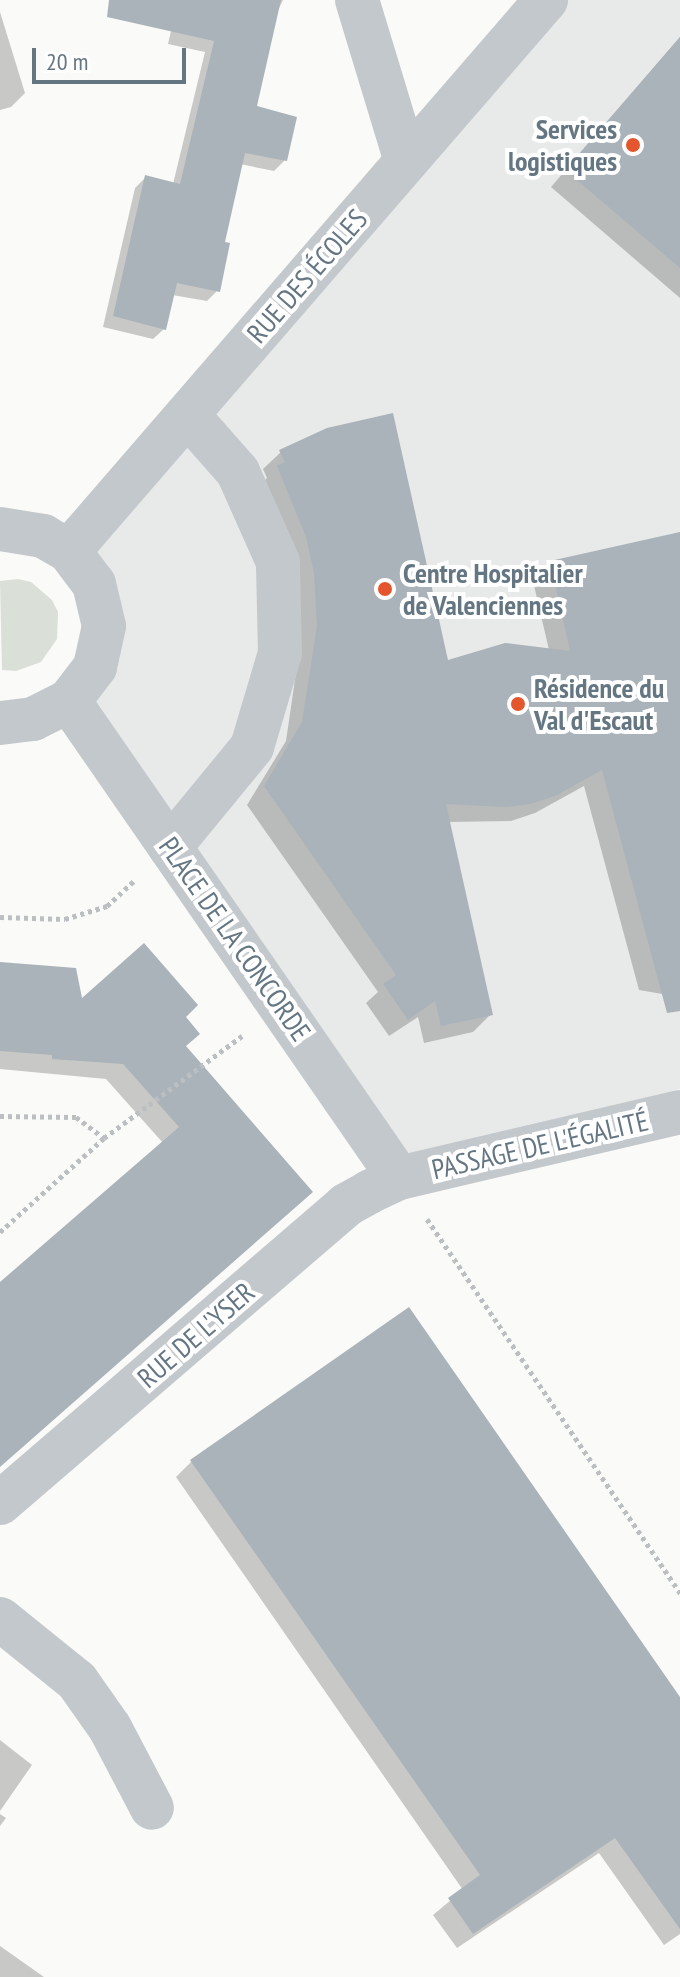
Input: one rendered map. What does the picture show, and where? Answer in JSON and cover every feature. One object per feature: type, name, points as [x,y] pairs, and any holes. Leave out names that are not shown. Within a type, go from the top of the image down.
[{"type":"street","points":[[357,0],[406,161]]},
{"type":"street","name":"RUE DES ÉCOLES","points":[[69,551],[546,0]]},
{"type":"street","points":[[170,847],[252,747],[280,653],[278,562],[238,472],[188,415]]},
{"type":"street","points":[[0,529],[43,536],[69,551],[94,584],[104,626],[95,667],[69,701],[33,719],[0,723]]},
{"type":"street","name":"PLACE DE LA CONCORDE","points":[[69,701],[399,1178]]},
{"type":"street","name":"PASSAGE DE L'ÉGALITÉ","points":[[399,1178],[680,1112]]},
{"type":"street","name":"RUE DE L'YSER","points":[[0,1503],[346,1205],[399,1178]]},
{"type":"street","points":[[0,1619],[77,1681],[110,1728],[152,1808]]},
{"type":"path","points":[[0,917],[65,919],[107,906],[170,847]]},
{"type":"path","points":[[0,1232],[104,1138],[282,1006]]},
{"type":"path","points":[[0,1116],[76,1117],[104,1138]]},
{"type":"path","points":[[399,1178],[680,1593]]},
{"type":"shaded area","name":"Centre Hospitalier de Valenciennes","points":[[552,0],[680,0],[680,1089],[411,1164],[76,700],[102,629],[79,549]]},
{"type":"shaded area","points":[[18,579],[31,582],[52,600],[58,612],[57,639],[41,662],[16,671],[2,670],[0,581]]},
{"type":"building","points":[[109,0],[281,0],[257,106],[297,117],[287,161],[245,153],[225,242],[230,243],[220,292],[177,283],[166,330],[113,316],[145,175],[180,184],[214,41],[107,17]]},
{"type":"building","name":"Services logistiques","points":[[680,37],[680,268],[565,170]]},
{"type":"building","name":"Résidence du Val d'Escaut","points":[[393,413],[448,660],[505,643],[570,651],[550,561],[680,532],[680,1011],[667,1013],[602,770],[555,796],[530,804],[505,807],[446,804],[493,1015],[441,1026],[435,1001],[408,1020],[383,984],[396,975],[264,786],[302,722],[317,626],[314,573],[306,537],[277,466],[285,462],[279,450],[327,428]]},
{"type":"building","points":[[144,943],[198,1005],[186,1017],[200,1034],[186,1046],[313,1192],[0,1467],[0,1282],[179,1127],[123,1064],[52,1059],[52,1055],[0,1051],[0,962],[76,968],[82,998]]},
{"type":"building","points":[[409,1307],[680,1697],[680,1929],[615,1838],[473,1934],[448,1898],[480,1875],[190,1460]]},
{"type":"place","name":"Services logistiques","points":[[633,145]]},
{"type":"place","name":"Centre Hospitalier de Valenciennes","points":[[385,589]]},
{"type":"place","name":"Résidence du Val d'Escaut","points":[[518,704]]}]
